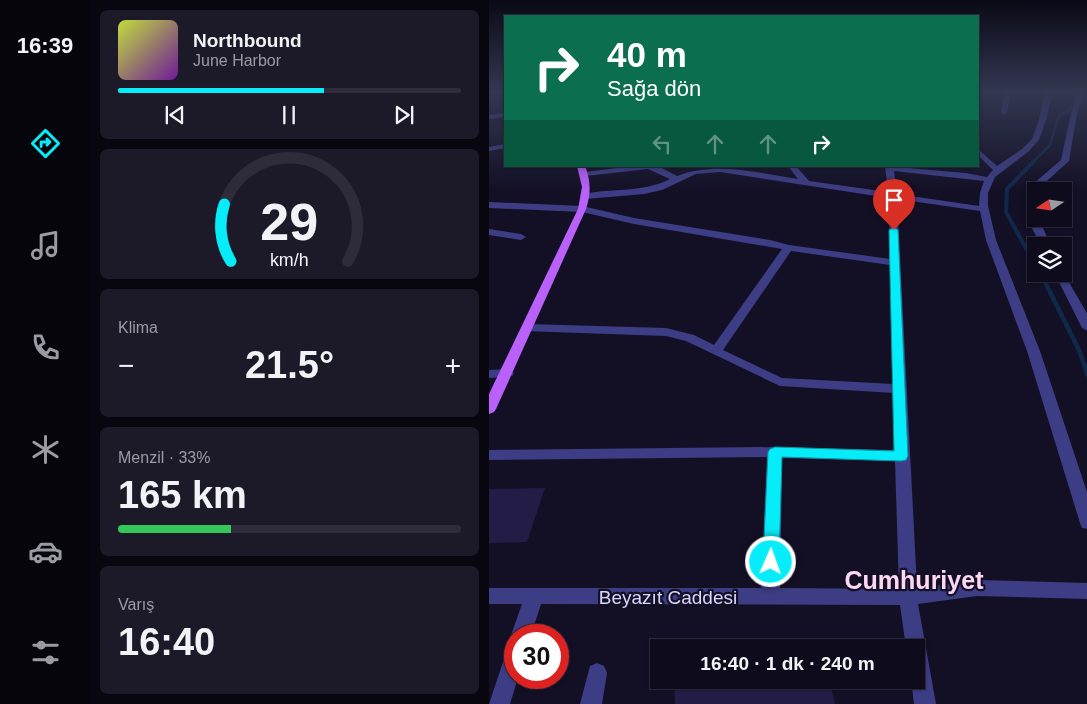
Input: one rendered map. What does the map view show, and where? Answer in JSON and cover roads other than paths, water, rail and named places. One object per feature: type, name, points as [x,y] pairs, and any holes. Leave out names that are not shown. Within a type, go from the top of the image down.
[{"type":"main road","points":[[489,410],[582,208],[586,196],[583,170]]},
{"type":"street","points":[[1040,125],[1034,143],[1014,159],[996,169],[987,179],[983,196],[983,209],[988,229],[1028,337],[1087,523]]},
{"type":"street","points":[[1042,237],[1030,203],[1036,186],[1065,161],[1072,125]]},
{"type":"street","points":[[489,149],[504,146]]},
{"type":"street","points":[[979,152],[996,169]]},
{"type":"street","points":[[583,170],[649,167],[655,168],[676,179]]},
{"type":"street","points":[[792,167],[806,182]]},
{"type":"street","points":[[914,639],[908,597],[901,456],[893,197],[890,167],[987,179]]},
{"type":"street","points":[[586,196],[644,191],[659,188],[695,172],[720,170],[777,180],[806,182],[893,197],[983,209]]},
{"type":"street","points":[[489,205],[582,208],[634,221],[788,248],[895,263]]},
{"type":"street","points":[[489,232],[521,237]]},
{"type":"street","points":[[716,351],[734,328],[765,277],[788,248]]},
{"type":"street","points":[[1064,282],[1087,328]]},
{"type":"street","points":[[527,328],[666,332],[690,338],[780,382],[900,389]]},
{"type":"street","points":[[489,374],[507,373]]},
{"type":"street","points":[[489,455],[775,452],[901,456]]},
{"type":"street","points":[[770,598],[775,452]]},
{"type":"street","name":"Beyazıt Caddesi","points":[[489,596],[908,597],[977,588],[1087,591]]},
{"type":"street","points":[[525,624],[534,597]]},
{"type":"street","points":[[591,704],[597,673]]},
{"type":"street","points":[[499,704],[504,688]]},
{"type":"street","points":[[923,689],[925,704]]},
{"type":"waterway","points":[[1034,161],[1050,145],[1056,125]]},
{"type":"waterway","points":[[1027,250],[1006,212],[1007,189],[1034,161]]},
{"type":"waterway","points":[[1045,282],[1079,350],[1085,367]]},
{"type":"waterway","points":[[1085,366],[1088,375]]},
{"type":"district","name":"Cumhuriyet","points":[[914,580]]}]
